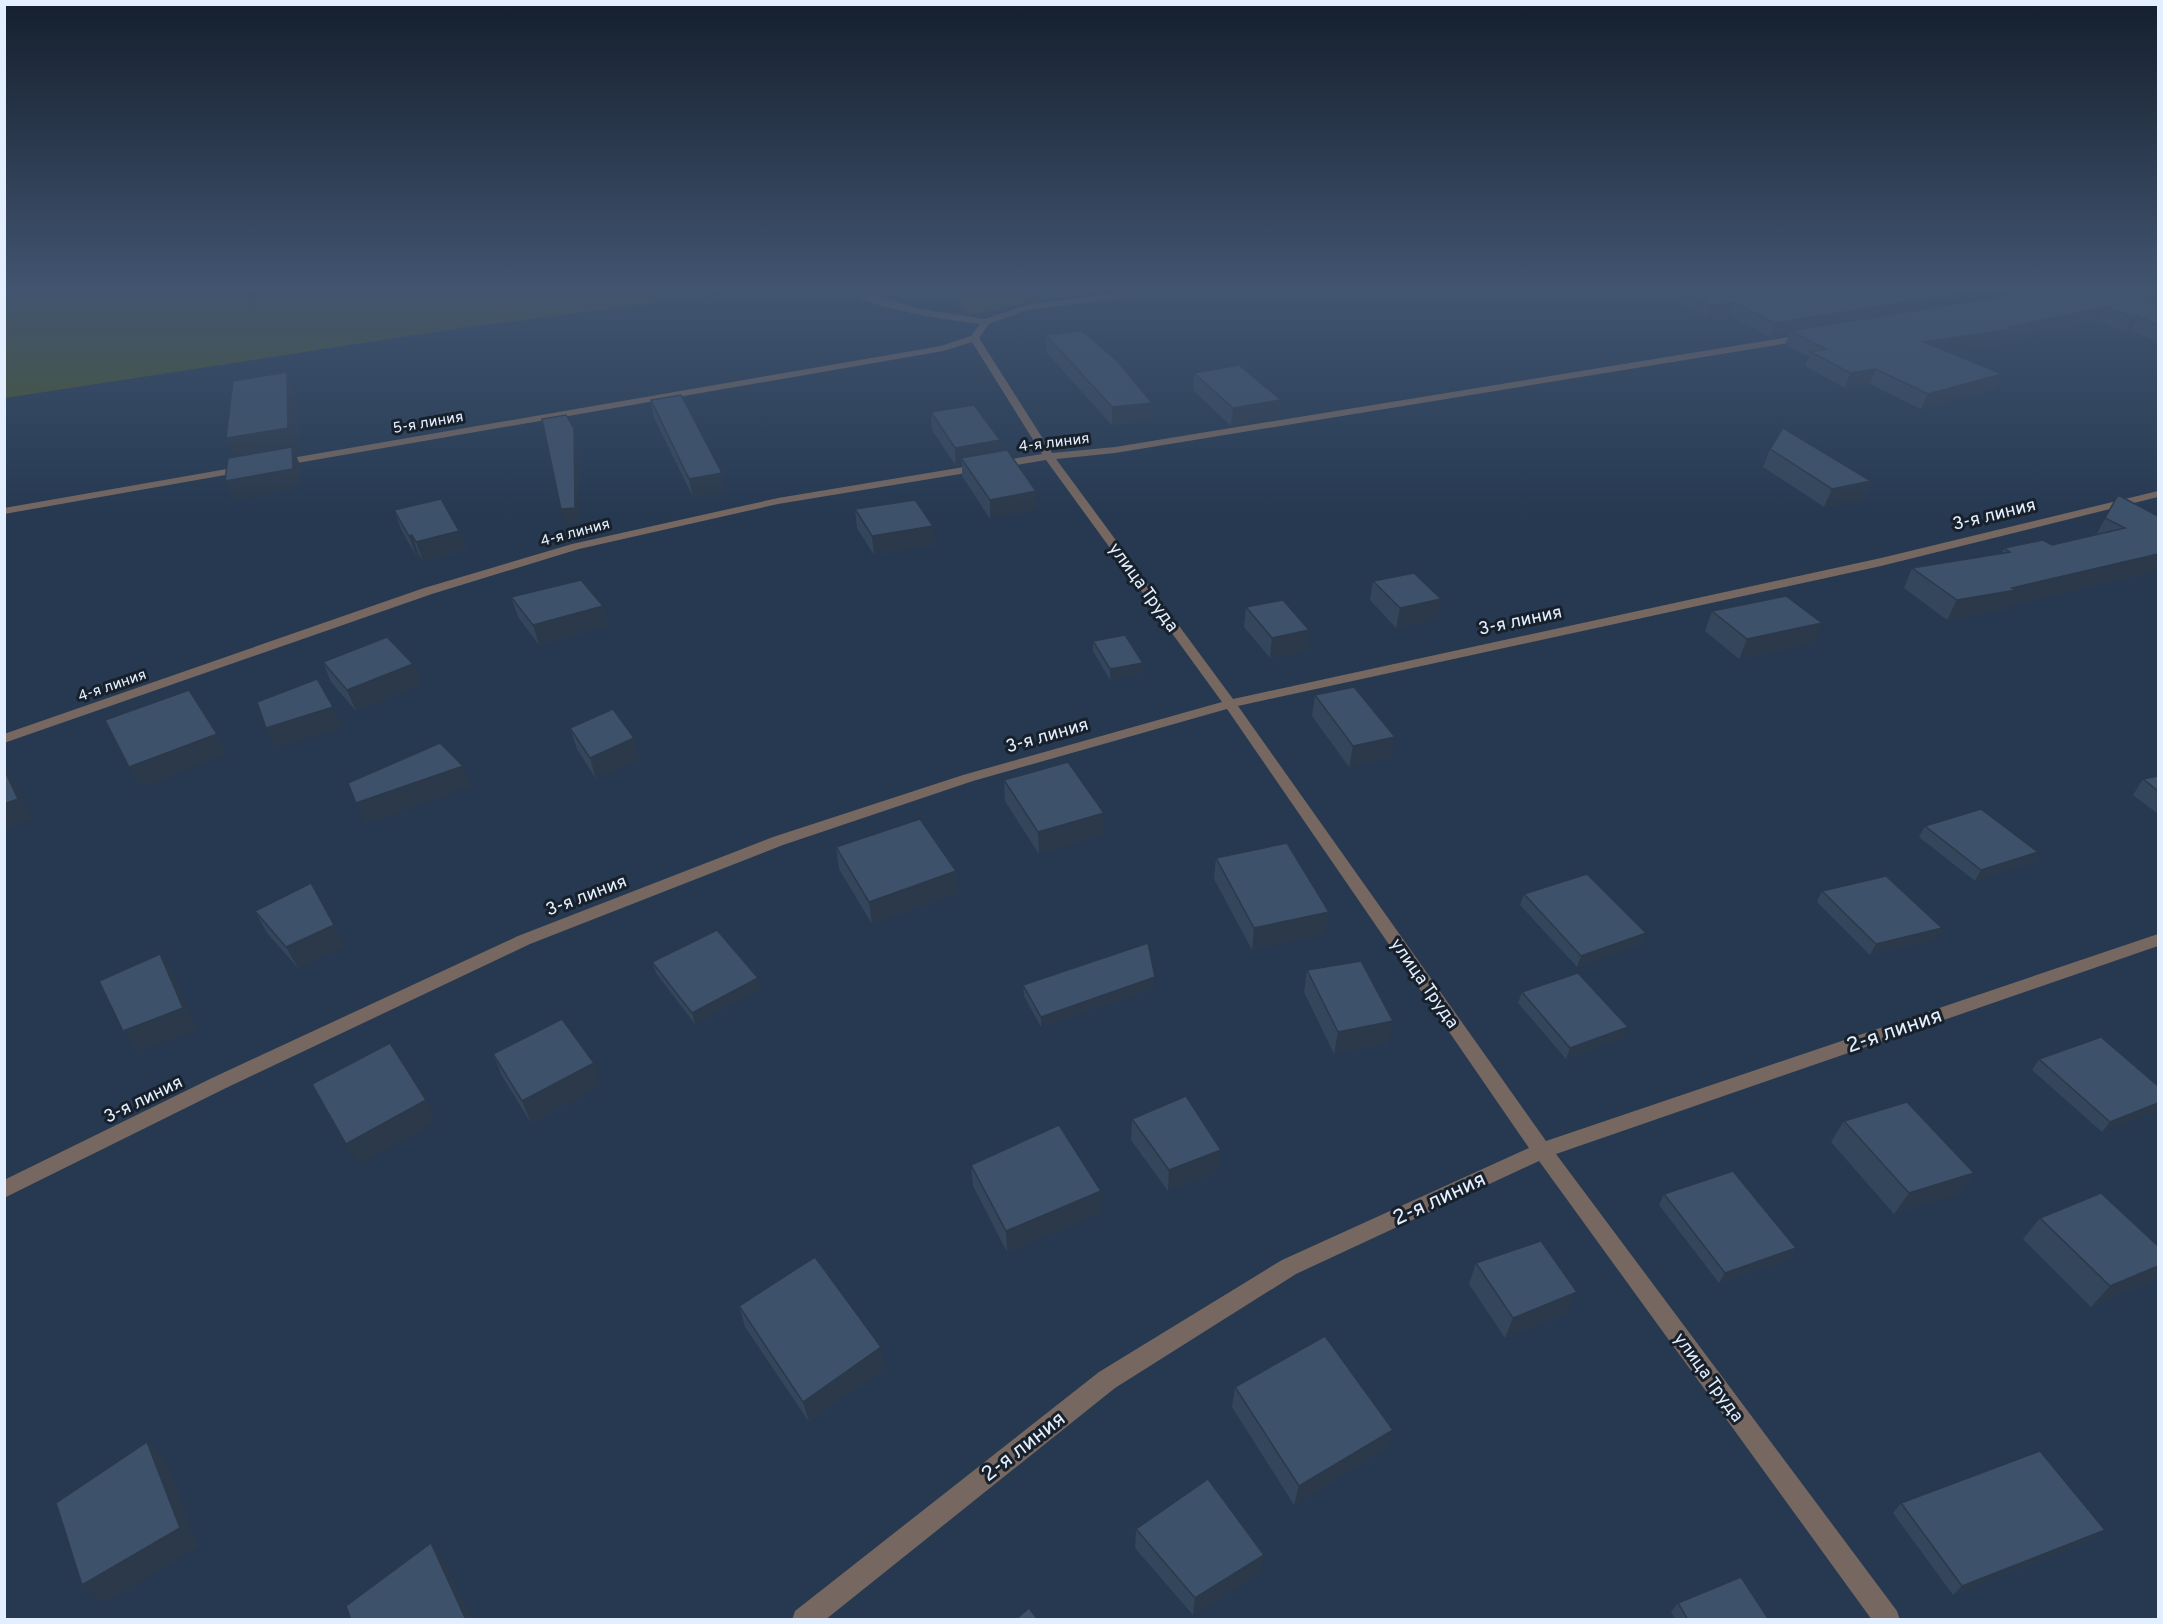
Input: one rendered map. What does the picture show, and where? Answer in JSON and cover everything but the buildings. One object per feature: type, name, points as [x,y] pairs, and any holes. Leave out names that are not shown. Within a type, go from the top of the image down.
[{"type":"street","name":"5-я линия","points":[[274,464],[846,365]]},
{"type":"street","name":"улица Труда","points":[[991,365],[1049,456],[1230,704],[1542,1150],[1888,1620]]},
{"type":"street","name":"4-я линия","points":[[4,739],[428,591],[576,546],[778,501],[1049,456],[1115,450],[1636,365]]},
{"type":"street","points":[[4,511],[251,468]]},
{"type":"street","name":"3-я линия","points":[[4,1190],[219,1083],[524,940],[812,830],[968,778],[1230,704],[1881,562],[2158,494]]},
{"type":"street","name":"2-я линия","points":[[804,1620],[1107,1380],[1289,1267],[1542,1150],[2158,940]]},
{"type":"green space","points":[[5,365],[221,365],[5,398]]}]
